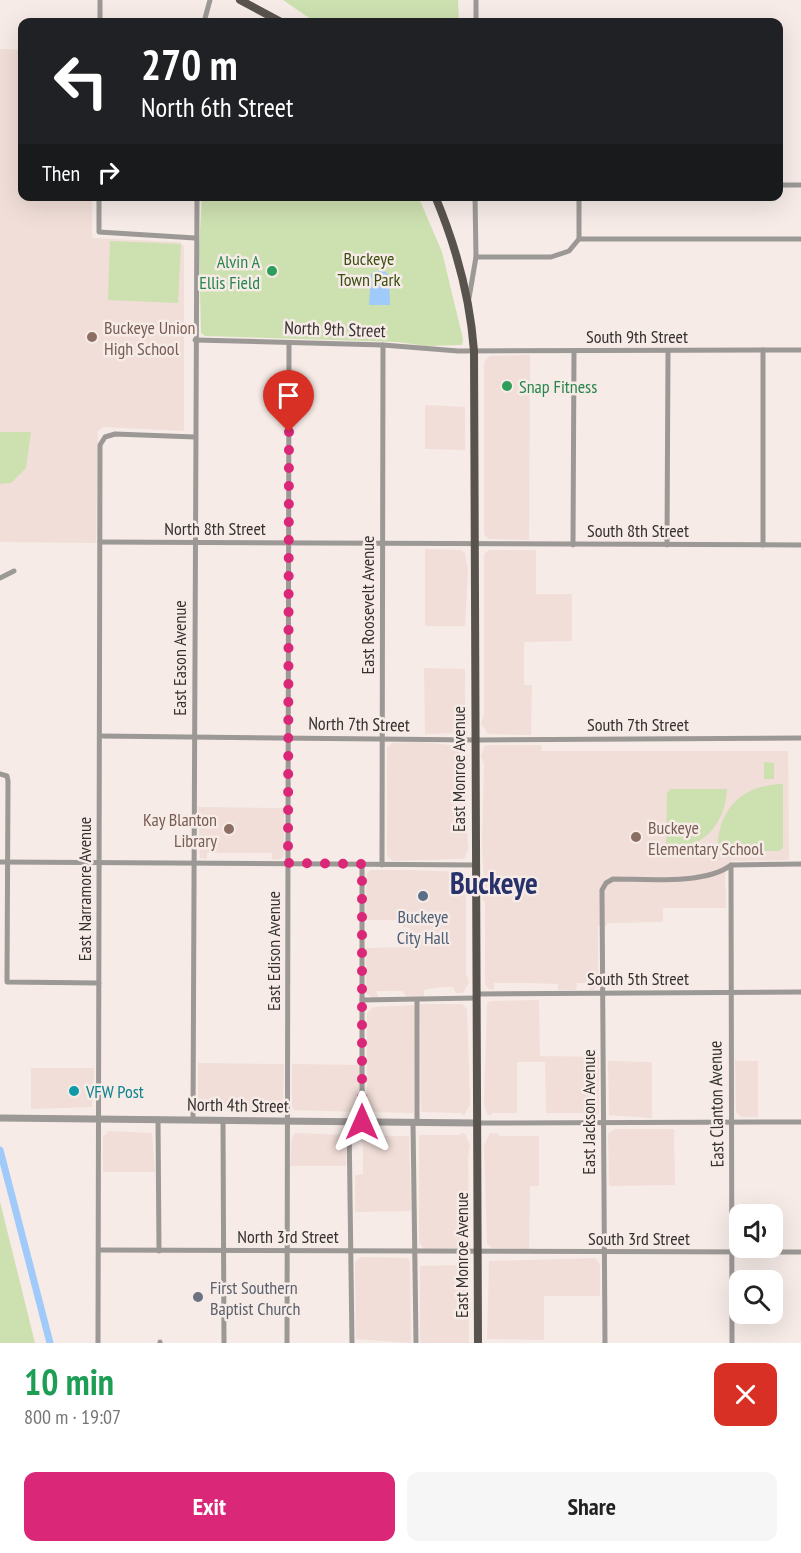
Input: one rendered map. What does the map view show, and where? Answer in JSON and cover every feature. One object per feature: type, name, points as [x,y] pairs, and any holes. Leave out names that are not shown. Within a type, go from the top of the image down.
[{"type":"main road","points":[[240,0],[274,18]]},
{"type":"main road","points":[[437,201],[454,246],[469,303]]},
{"type":"main road","name":"East Monroe Avenue","points":[[469,303],[474,351],[478,1343]]},
{"type":"street","points":[[100,0],[100,18]]},
{"type":"street","points":[[205,18],[210,0]]},
{"type":"street","points":[[476,0],[476,18]]},
{"type":"street","points":[[783,185],[801,184]]},
{"type":"street","points":[[99,201],[99,232],[195,238]]},
{"type":"street","name":"East Eason Avenue","points":[[194,1120],[197,201]]},
{"type":"street","name":"East Monroe Avenue","points":[[469,303],[476,257],[475,201]]},
{"type":"street","points":[[476,257],[551,257],[569,251],[579,239],[579,201]]},
{"type":"street","points":[[579,239],[801,239]]},
{"type":"street","name":"North 9th Street","points":[[195,340],[382,345],[474,351]]},
{"type":"street","name":"East Edison Avenue","points":[[287,1343],[289,343]]},
{"type":"street","name":"East Roosevelt Avenue","points":[[382,345],[382,865]]},
{"type":"street","name":"South 9th Street","points":[[474,351],[801,351]]},
{"type":"street","points":[[573,545],[574,351]]},
{"type":"street","points":[[667,545],[668,351]]},
{"type":"street","points":[[763,351],[763,544]]},
{"type":"street","name":"East Narramore Avenue","points":[[98,1343],[100,445],[105,436],[115,434],[195,437]]},
{"type":"street","name":"North 8th Street","points":[[100,542],[474,545]]},
{"type":"street","name":"South 8th Street","points":[[474,545],[801,545]]},
{"type":"street","points":[[0,578],[14,571]]},
{"type":"street","name":"North 7th Street","points":[[100,736],[475,740]]},
{"type":"street","name":"South 7th Street","points":[[475,740],[801,738]]},
{"type":"street","points":[[0,774],[7,776],[8,781],[7,982],[99,983]]},
{"type":"street","points":[[0,862],[476,865]]},
{"type":"street","points":[[362,864],[362,1122]]},
{"type":"street","points":[[731,865],[801,864]]},
{"type":"street","name":"East Jackson Avenue","points":[[605,1343],[602,897],[606,883],[613,879],[692,878],[723,872],[731,865]]},
{"type":"street","name":"East Clanton Avenue","points":[[731,865],[732,1204]]},
{"type":"street","name":"South 5th Street","points":[[362,1000],[417,1000],[476,996],[801,992]]},
{"type":"street","points":[[416,1343],[417,1000]]},
{"type":"street","name":"North 4th Street","points":[[0,1118],[476,1124]]},
{"type":"street","points":[[158,1119],[159,1251]]},
{"type":"street","points":[[222,1120],[224,1343]]},
{"type":"street","points":[[349,1122],[352,1343]]},
{"type":"street","points":[[476,1124],[801,1122]]},
{"type":"street","name":"North 3rd Street","points":[[99,1250],[478,1253]]},
{"type":"street","name":"South 3rd Street","points":[[478,1253],[729,1252]]},
{"type":"street","name":"South 3rd Street","points":[[783,1252],[801,1252]]},
{"type":"street","name":"East Clanton Avenue","points":[[732,1258],[732,1343]]},
{"type":"shaded area","name":"Buckeye Union High School","points":[[0,49],[18,50],[18,201],[92,201],[92,238],[180,242],[184,247],[184,431],[103,427],[98,431],[96,543],[0,542]]},
{"type":"shaded area","points":[[530,355],[529,540],[488,539],[484,534],[484,362],[490,356]]},
{"type":"shaded area","points":[[425,405],[465,407],[465,450],[425,449]]},
{"type":"shaded area","points":[[425,549],[461,550],[465,553],[468,570],[465,626],[425,626]]},
{"type":"shaded area","points":[[489,550],[536,550],[536,594],[572,594],[572,641],[524,642],[524,685],[532,685],[531,735],[488,734],[481,723],[484,715],[484,554]]},
{"type":"shaded area","points":[[424,668],[465,669],[465,710],[468,721],[463,733],[425,734]]},
{"type":"shaded area","points":[[420,742],[461,746],[465,750],[468,758],[465,764],[468,849],[464,859],[393,861],[387,856],[387,748],[392,743]]},
{"type":"shaded area","name":"Buckeye Elementary School","points":[[541,745],[542,751],[788,751],[789,860],[731,861],[725,867],[726,908],[663,908],[663,922],[607,923],[607,926],[598,926],[598,985],[593,990],[589,990],[589,983],[577,983],[576,990],[558,990],[558,984],[530,983],[494,983],[494,990],[489,989],[485,984],[485,902],[482,898],[484,764],[481,757],[484,746]]},
{"type":"shaded area","points":[[198,807],[284,808],[284,856],[279,860],[272,859],[272,853],[207,853],[207,859],[200,858]]},
{"type":"shaded area","points":[[371,870],[460,872],[466,876],[469,882],[466,900],[466,974],[469,982],[463,993],[456,993],[453,987],[440,987],[424,990],[424,997],[407,997],[402,991],[376,991],[379,998],[372,998],[366,993],[366,948],[410,947],[410,928],[403,927],[403,920],[365,920],[367,873]]},
{"type":"shaded area","points":[[539,1000],[540,1056],[599,1057],[599,1113],[594,1118],[588,1118],[587,1113],[546,1113],[545,1062],[517,1062],[517,1113],[492,1113],[491,1116],[487,1114],[484,1104],[487,1003],[490,1001]]},
{"type":"shaded area","points":[[420,1004],[462,1004],[467,1009],[470,1104],[464,1116],[461,1113],[421,1112]]},
{"type":"shaded area","points":[[415,1005],[414,1113],[370,1112],[367,1105],[367,1013],[374,1007]]},
{"type":"shaded area","points":[[608,1061],[652,1062],[652,1118],[609,1115]]},
{"type":"shaded area","points":[[735,1061],[758,1061],[758,1117],[741,1117],[736,1112]]},
{"type":"shaded area","points":[[198,1063],[284,1064],[283,1105],[276,1111],[202,1110],[198,1103]]},
{"type":"shaded area","points":[[292,1064],[360,1065],[359,1110],[356,1112],[294,1110],[292,1107]]},
{"type":"shaded area","points":[[31,1068],[94,1068],[92,1107],[31,1109]]},
{"type":"shaded area","points":[[615,1129],[674,1129],[675,1185],[609,1186],[608,1134]]},
{"type":"shaded area","points":[[109,1131],[152,1133],[155,1172],[103,1172],[103,1137]]},
{"type":"shaded area","points":[[295,1133],[346,1135],[346,1166],[290,1166],[292,1138]]},
{"type":"shaded area","points":[[490,1133],[498,1133],[499,1136],[539,1136],[539,1186],[530,1186],[529,1249],[492,1248],[487,1244],[484,1145]]},
{"type":"shaded area","points":[[465,1134],[470,1145],[468,1157],[469,1242],[463,1248],[424,1249],[419,1243],[419,1135],[460,1135]]},
{"type":"shaded area","points":[[363,1136],[409,1136],[411,1211],[355,1212],[355,1175],[363,1174]]},
{"type":"shaded area","points":[[361,1257],[407,1258],[410,1261],[411,1343],[356,1339],[355,1262]]},
{"type":"shaded area","points":[[595,1258],[600,1264],[600,1296],[544,1296],[544,1340],[487,1339],[489,1261]]},
{"type":"shaded area","points":[[463,1260],[468,1264],[469,1343],[420,1343],[420,1266],[462,1265]]},
{"type":"green space","points":[[283,0],[458,0],[459,18],[309,18]]},
{"type":"green space","name":"Buckeye Town Park","points":[[202,201],[420,201],[442,252],[463,339],[462,345],[426,346],[398,342],[205,336],[201,333],[199,249]]},
{"type":"green space","points":[[110,241],[181,244],[178,303],[108,300]]},
{"type":"green space","points":[[0,432],[31,432],[26,468],[11,483],[0,484]]},
{"type":"green space","points":[[764,762],[774,763],[774,779],[764,779]]},
{"type":"green space","points":[[783,784],[783,847],[779,851],[717,851],[722,823],[735,802],[755,789]]},
{"type":"green space","points":[[671,789],[727,789],[722,814],[709,833],[690,845],[666,849],[667,793]]},
{"type":"green space","points":[[0,1202],[35,1343],[0,1343]]},
{"type":"water","points":[[375,271],[384,271],[389,275],[390,305],[369,305],[371,274]]},
{"type":"waterway","points":[[0,1150],[50,1343]]},
{"type":"place","name":"Alvin A Ellis Field","points":[[272,271]]},
{"type":"place","name":"Buckeye Union High School","points":[[92,337]]},
{"type":"place","name":"Snap Fitness","points":[[507,386]]},
{"type":"place","name":"Kay Blanton Library","points":[[229,829]]},
{"type":"place","name":"Buckeye Elementary School","points":[[636,837]]},
{"type":"place","name":"Buckeye City Hall","points":[[423,896]]},
{"type":"place","name":"VFW Post","points":[[74,1091]]},
{"type":"place","name":"First Southern Baptist Church","points":[[198,1297]]},
{"type":"district","name":"Buckeye","points":[[494,882]]},
{"type":"route","points":[[289,432],[288,863],[362,864],[362,1122]]}]
